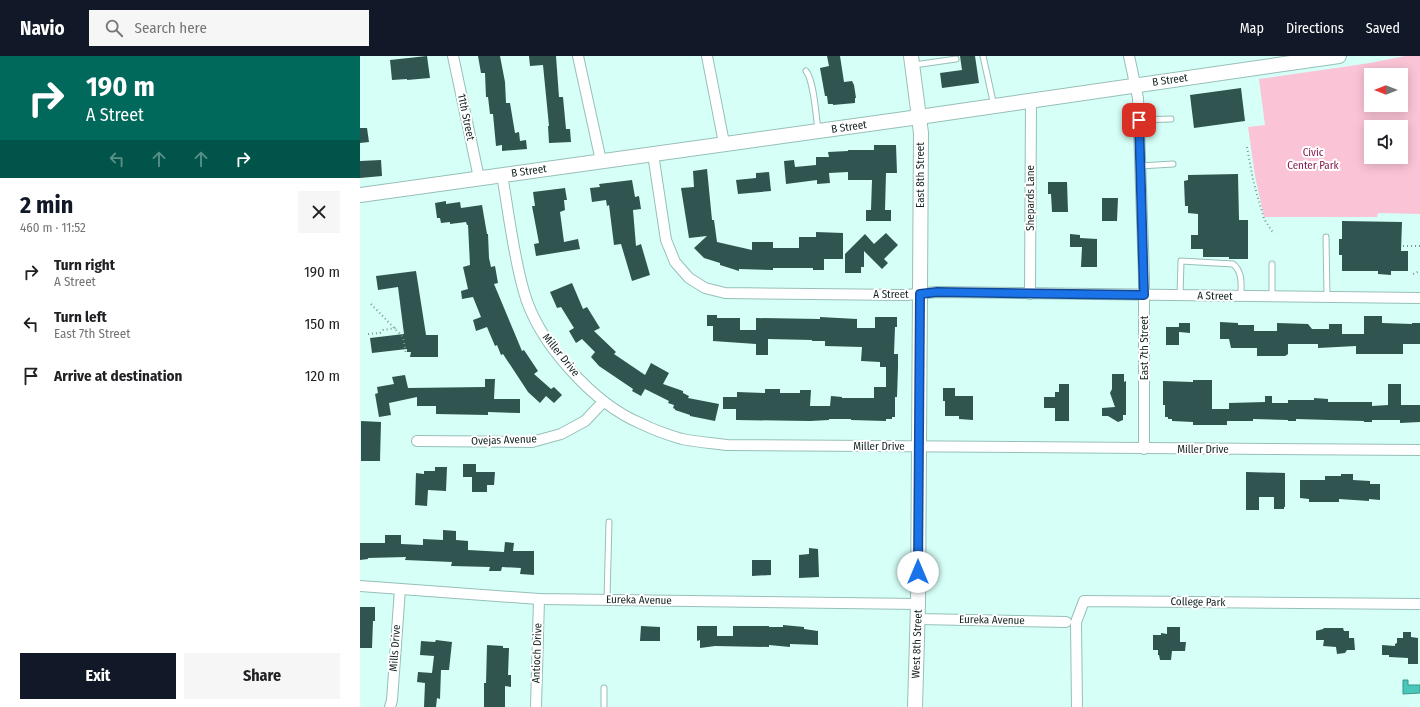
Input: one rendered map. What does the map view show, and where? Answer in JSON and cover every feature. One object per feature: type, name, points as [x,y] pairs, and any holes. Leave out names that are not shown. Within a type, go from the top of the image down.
[{"type":"street","name":"11th Street","points":[[453,56],[479,178]]},
{"type":"street","points":[[578,56],[601,161]]},
{"type":"street","points":[[707,56],[724,144]]},
{"type":"street","name":"East 7th Street","points":[[1129,56],[1136,86],[1139,120],[1144,295],[1144,449]]},
{"type":"street","name":"B Street","points":[[360,195],[919,117],[1338,56]]},
{"type":"street","name":"East 8th Street","points":[[912,61],[920,133],[920,294]]},
{"type":"street","name":"Shepards Lane","points":[[1030,294],[1031,101]]},
{"type":"street","name":"A Street","points":[[653,154],[666,240],[675,262],[689,278],[705,288],[725,293],[920,294],[937,292],[1241,297],[1420,298]]},
{"type":"street","name":"Miller Drive","points":[[502,175],[513,242],[524,293],[539,328],[566,366],[603,402],[640,424],[682,439],[727,445],[1420,450]]},
{"type":"street","name":"West 8th Street","points":[[915,707],[918,619],[920,294]]},
{"type":"street","name":"Ovejas Avenue","points":[[417,441],[532,442],[561,434],[585,421],[603,402]]},
{"type":"street","name":"Eureka Avenue","points":[[360,586],[539,599],[918,604]]},
{"type":"street","name":"Mills Drive","points":[[390,707],[392,700],[400,589]]},
{"type":"street","name":"Antioch Drive","points":[[536,707],[539,599]]},
{"type":"street","name":"College Park","points":[[1077,707],[1076,622],[1084,601],[1420,604]]},
{"type":"street","name":"Eureka Avenue","points":[[918,619],[1066,622]]},
{"type":"lane","points":[[983,56],[994,106]]},
{"type":"lane","points":[[912,61],[956,58]]},
{"type":"lane","points":[[806,72],[811,84],[818,131]]},
{"type":"lane","points":[[1139,120],[1171,119]]},
{"type":"lane","points":[[1140,166],[1172,164]]},
{"type":"lane","points":[[1326,237],[1327,297]]},
{"type":"lane","points":[[1180,296],[1181,261],[1233,264],[1238,268],[1241,278],[1241,297]]},
{"type":"lane","points":[[1272,264],[1272,297]]},
{"type":"lane","points":[[607,600],[609,522]]},
{"type":"lane","points":[[604,688],[604,707]]},
{"type":"path","points":[[1247,147],[1253,180],[1264,219],[1274,234]]},
{"type":"path","points":[[1403,246],[1420,246]]},
{"type":"path","points":[[1413,274],[1420,271]]},
{"type":"path","points":[[371,304],[396,328],[403,337],[406,354]]},
{"type":"path","points":[[368,334],[380,333],[383,330],[396,328]]},
{"type":"green space","name":"Civic Center Park","points":[[1405,56],[1420,56],[1420,214],[1378,213],[1377,217],[1264,217],[1255,176],[1248,127],[1265,125],[1259,79],[1370,63]]},
{"type":"water","points":[[1403,680],[1408,680],[1408,685],[1420,685],[1420,693],[1403,694]]},
{"type":"building","points":[[427,56],[430,78],[392,80],[390,60]]},
{"type":"building","points":[[478,56],[500,56],[505,82],[506,103],[510,103],[515,133],[519,132],[520,141],[526,140],[527,149],[502,151],[502,145],[496,146],[493,114],[490,114],[488,97],[486,97],[485,73],[481,73]]},
{"type":"building","points":[[529,56],[556,56],[559,97],[563,97],[566,129],[570,129],[571,142],[549,143],[549,126],[543,65],[530,66]]},
{"type":"building","points":[[827,56],[840,56],[844,82],[852,81],[854,85],[856,98],[855,103],[828,104],[820,68],[829,66]]},
{"type":"building","points":[[960,56],[975,56],[979,83],[942,88],[940,73],[962,70]]},
{"type":"building","points":[[1241,88],[1245,121],[1194,128],[1190,95]]},
{"type":"building","points":[[360,128],[367,128],[369,142],[360,143]]},
{"type":"building","points":[[874,145],[896,145],[897,173],[886,173],[885,210],[891,210],[891,221],[866,221],[866,210],[871,210],[872,180],[848,180],[848,172],[829,173],[830,183],[817,184],[817,180],[786,184],[784,161],[794,160],[795,167],[816,165],[816,157],[829,157],[828,152],[874,150]]},
{"type":"building","points":[[381,160],[382,176],[360,178],[360,161]]},
{"type":"building","points":[[707,169],[712,220],[714,220],[717,242],[752,250],[752,242],[773,242],[773,248],[799,248],[799,237],[816,237],[816,232],[843,233],[843,259],[824,259],[824,270],[813,270],[813,268],[773,268],[773,270],[739,269],[739,271],[704,258],[694,248],[707,236],[689,238],[681,188],[694,187],[693,171]]},
{"type":"building","points":[[769,172],[771,191],[738,194],[736,180],[756,178],[756,173]]},
{"type":"building","points":[[1238,174],[1239,220],[1248,220],[1248,259],[1203,257],[1203,249],[1191,249],[1191,235],[1198,235],[1198,214],[1188,213],[1188,206],[1185,206],[1184,181],[1188,180],[1188,175]]},
{"type":"building","points":[[632,180],[635,197],[639,196],[641,209],[633,210],[636,246],[641,244],[650,275],[632,281],[621,244],[614,245],[609,205],[607,206],[606,200],[592,202],[590,188],[600,187],[599,184]]},
{"type":"building","points":[[1048,182],[1067,182],[1068,212],[1052,212],[1051,194],[1048,194]]},
{"type":"building","points":[[565,188],[567,200],[564,200],[565,210],[560,212],[564,242],[578,239],[580,249],[536,256],[534,244],[539,243],[532,206],[535,206],[533,192]]},
{"type":"building","points":[[1102,198],[1118,198],[1117,221],[1102,221]]},
{"type":"building","points":[[446,201],[446,204],[460,202],[461,208],[482,205],[488,234],[489,258],[491,267],[495,266],[498,283],[494,284],[522,351],[524,350],[538,371],[534,374],[551,389],[554,387],[562,395],[554,403],[546,396],[540,403],[528,392],[503,354],[501,355],[497,345],[495,346],[487,327],[476,331],[473,320],[481,317],[473,297],[462,299],[461,291],[468,289],[463,267],[470,265],[468,225],[466,222],[450,224],[450,222],[441,223],[440,218],[437,218],[435,203]]},
{"type":"building","points":[[1342,221],[1402,222],[1401,251],[1408,251],[1408,271],[1391,271],[1391,275],[1378,274],[1378,271],[1342,271],[1342,255],[1339,255],[1339,239],[1342,239]]},
{"type":"building","points":[[886,233],[898,245],[884,259],[888,263],[882,269],[864,251],[864,267],[861,267],[861,273],[845,273],[845,254],[865,234],[874,244]]},
{"type":"building","points":[[1070,234],[1080,235],[1080,238],[1097,239],[1097,267],[1081,267],[1082,247],[1070,247]]},
{"type":"building","points":[[416,271],[426,335],[438,335],[438,357],[410,357],[411,352],[407,352],[407,349],[372,353],[370,338],[404,334],[398,287],[378,290],[376,276]]},
{"type":"building","points":[[572,283],[583,309],[587,307],[600,328],[594,331],[616,352],[614,354],[645,375],[651,363],[669,373],[663,384],[683,391],[683,393],[689,396],[688,398],[719,404],[715,421],[690,416],[675,410],[673,408],[674,405],[668,403],[669,401],[645,389],[641,396],[599,366],[591,357],[595,352],[582,339],[576,343],[569,331],[574,328],[561,307],[557,308],[550,292]]},
{"type":"building","points":[[707,315],[717,315],[717,318],[740,318],[740,330],[756,330],[756,318],[820,319],[820,317],[857,319],[857,328],[875,328],[875,317],[897,317],[894,354],[898,354],[895,417],[892,417],[892,419],[886,419],[886,421],[851,419],[810,421],[736,420],[736,409],[723,409],[723,397],[737,397],[737,392],[765,393],[765,389],[780,389],[780,393],[800,393],[800,390],[811,390],[810,406],[830,406],[831,396],[842,398],[874,398],[874,387],[886,387],[886,367],[880,367],[880,362],[861,361],[862,347],[825,346],[825,341],[768,339],[768,355],[756,355],[756,344],[713,341],[713,326],[707,326]]},
{"type":"building","points":[[1364,316],[1382,316],[1382,323],[1420,323],[1420,344],[1403,344],[1403,354],[1356,354],[1356,346],[1318,348],[1318,344],[1288,344],[1288,354],[1285,356],[1257,356],[1257,348],[1231,348],[1229,339],[1220,339],[1220,322],[1238,323],[1238,325],[1254,325],[1254,331],[1277,331],[1277,323],[1308,324],[1312,329],[1329,329],[1329,324],[1342,324],[1342,334],[1364,334]]},
{"type":"building","points":[[1179,323],[1190,323],[1190,333],[1179,332],[1179,345],[1166,345],[1166,327],[1179,327]]},
{"type":"building","points":[[1112,374],[1124,374],[1124,382],[1126,381],[1126,415],[1123,415],[1123,420],[1118,422],[1108,416],[1102,416],[1102,408],[1115,407],[1110,393],[1112,389]]},
{"type":"building","points":[[405,375],[408,388],[485,387],[485,379],[495,379],[494,399],[520,399],[520,413],[488,412],[488,415],[436,414],[436,406],[417,406],[417,397],[389,403],[391,415],[379,417],[375,394],[378,393],[377,387],[394,384],[392,377]]},
{"type":"building","points":[[1193,380],[1212,380],[1212,409],[1229,409],[1229,403],[1265,402],[1265,396],[1272,396],[1272,403],[1288,403],[1288,400],[1314,400],[1314,398],[1328,399],[1328,402],[1372,402],[1372,406],[1388,405],[1388,384],[1401,384],[1401,405],[1420,405],[1420,422],[1400,423],[1400,420],[1372,420],[1372,422],[1364,422],[1253,419],[1253,421],[1227,421],[1227,425],[1193,425],[1193,422],[1172,421],[1172,419],[1165,417],[1165,405],[1163,405],[1163,381],[1193,382]]},
{"type":"building","points":[[1059,384],[1069,384],[1069,421],[1055,421],[1055,408],[1044,408],[1044,397],[1055,397],[1055,392],[1059,392]]},
{"type":"building","points":[[943,388],[955,388],[955,396],[973,396],[973,420],[959,419],[959,416],[945,416]]},
{"type":"building","points":[[361,421],[381,422],[380,461],[361,461]]},
{"type":"building","points":[[463,464],[476,464],[476,472],[495,472],[494,485],[487,485],[487,492],[472,492],[472,477],[463,477]]},
{"type":"building","points":[[435,467],[447,467],[446,491],[428,490],[427,506],[415,505],[416,473],[424,474],[424,471],[435,471]]},
{"type":"building","points":[[1246,472],[1285,473],[1284,509],[1274,509],[1274,497],[1259,497],[1259,510],[1246,510]]},
{"type":"building","points":[[1341,474],[1353,474],[1353,480],[1370,481],[1370,484],[1380,484],[1380,500],[1369,499],[1369,501],[1339,499],[1339,502],[1309,502],[1309,499],[1300,498],[1300,480],[1325,480],[1325,476],[1341,476]]},
{"type":"building","points":[[443,530],[456,531],[456,540],[468,541],[468,550],[504,552],[505,542],[514,543],[513,551],[534,551],[534,575],[520,574],[521,568],[502,567],[501,571],[489,571],[490,567],[451,566],[452,562],[405,560],[406,557],[368,558],[360,560],[360,543],[385,543],[385,535],[401,535],[401,544],[423,545],[423,539],[443,540]]},
{"type":"building","points":[[809,548],[818,549],[819,577],[799,578],[799,555],[809,554]]},
{"type":"building","points":[[752,560],[771,560],[771,575],[752,576]]},
{"type":"building","points":[[360,607],[375,607],[372,648],[360,648]]},
{"type":"building","points":[[783,625],[804,627],[804,629],[818,631],[818,645],[790,644],[790,647],[769,645],[769,647],[715,646],[700,648],[700,640],[697,641],[697,626],[717,626],[717,636],[733,636],[733,626],[783,627]]},
{"type":"building","points":[[641,626],[660,627],[660,641],[640,641]]},
{"type":"building","points":[[1167,627],[1180,627],[1180,642],[1186,642],[1185,651],[1172,651],[1171,660],[1160,660],[1158,650],[1153,650],[1153,635],[1161,635],[1161,633],[1167,634]]},
{"type":"building","points":[[1324,628],[1343,628],[1344,631],[1349,631],[1349,638],[1354,638],[1355,650],[1347,650],[1345,653],[1337,654],[1336,647],[1323,646],[1324,640],[1316,640],[1316,631]]},
{"type":"building","points":[[1403,632],[1411,632],[1411,637],[1418,638],[1418,664],[1408,664],[1408,658],[1382,655],[1382,645],[1395,646],[1397,643],[1397,638],[1403,638]]},
{"type":"building","points":[[436,640],[452,642],[449,670],[441,670],[440,699],[437,698],[436,707],[424,707],[425,683],[417,682],[418,672],[432,673],[434,656],[420,655],[421,641],[435,642]]},
{"type":"building","points":[[487,645],[509,648],[508,675],[511,675],[511,687],[505,686],[505,707],[484,707]]},
{"type":"route","points":[[918,572],[920,294],[937,292],[1144,295],[1139,120]]}]
